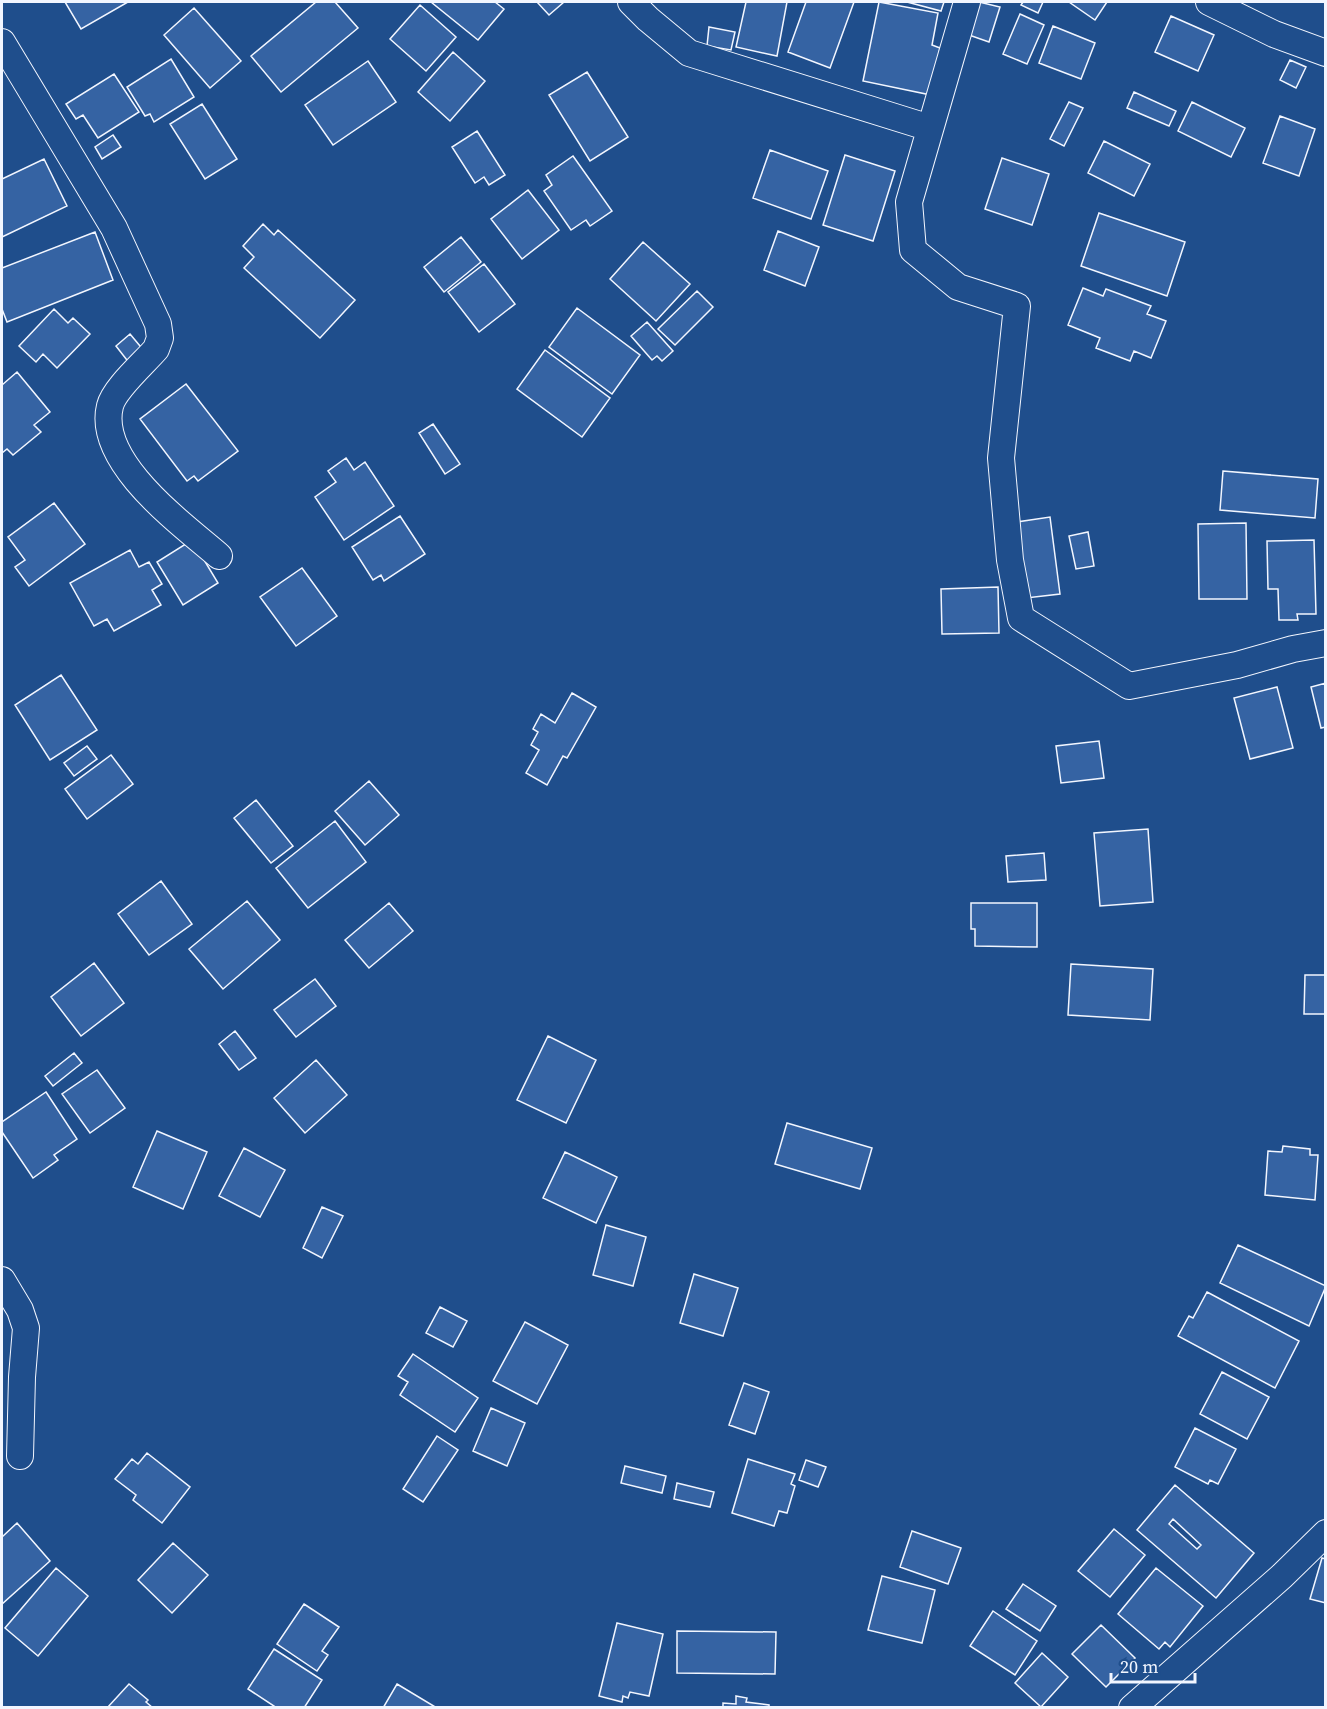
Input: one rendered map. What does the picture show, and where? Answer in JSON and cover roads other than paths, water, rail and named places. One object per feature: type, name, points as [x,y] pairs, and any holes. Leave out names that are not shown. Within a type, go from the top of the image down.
[{"type":"street","points":[[631,2],[648,20],[689,53],[930,128]]},
{"type":"street","points":[[967,2],[953,59],[909,202],[913,250],[958,287],[1017,306],[1000,458],[1010,560],[1021,618],[1129,686],[1237,665],[1293,648],[1326,643]]},
{"type":"street","points":[[1209,2],[1274,34],[1326,53]]},
{"type":"street","points":[[2,42],[114,228],[158,324],[160,338],[156,349],[110,405],[109,425],[115,446],[144,490],[219,555]]},
{"type":"street","points":[[2,1280],[20,1310],[26,1328],[20,1456]]},
{"type":"street","points":[[1132,1707],[1282,1576],[1326,1533]]}]
